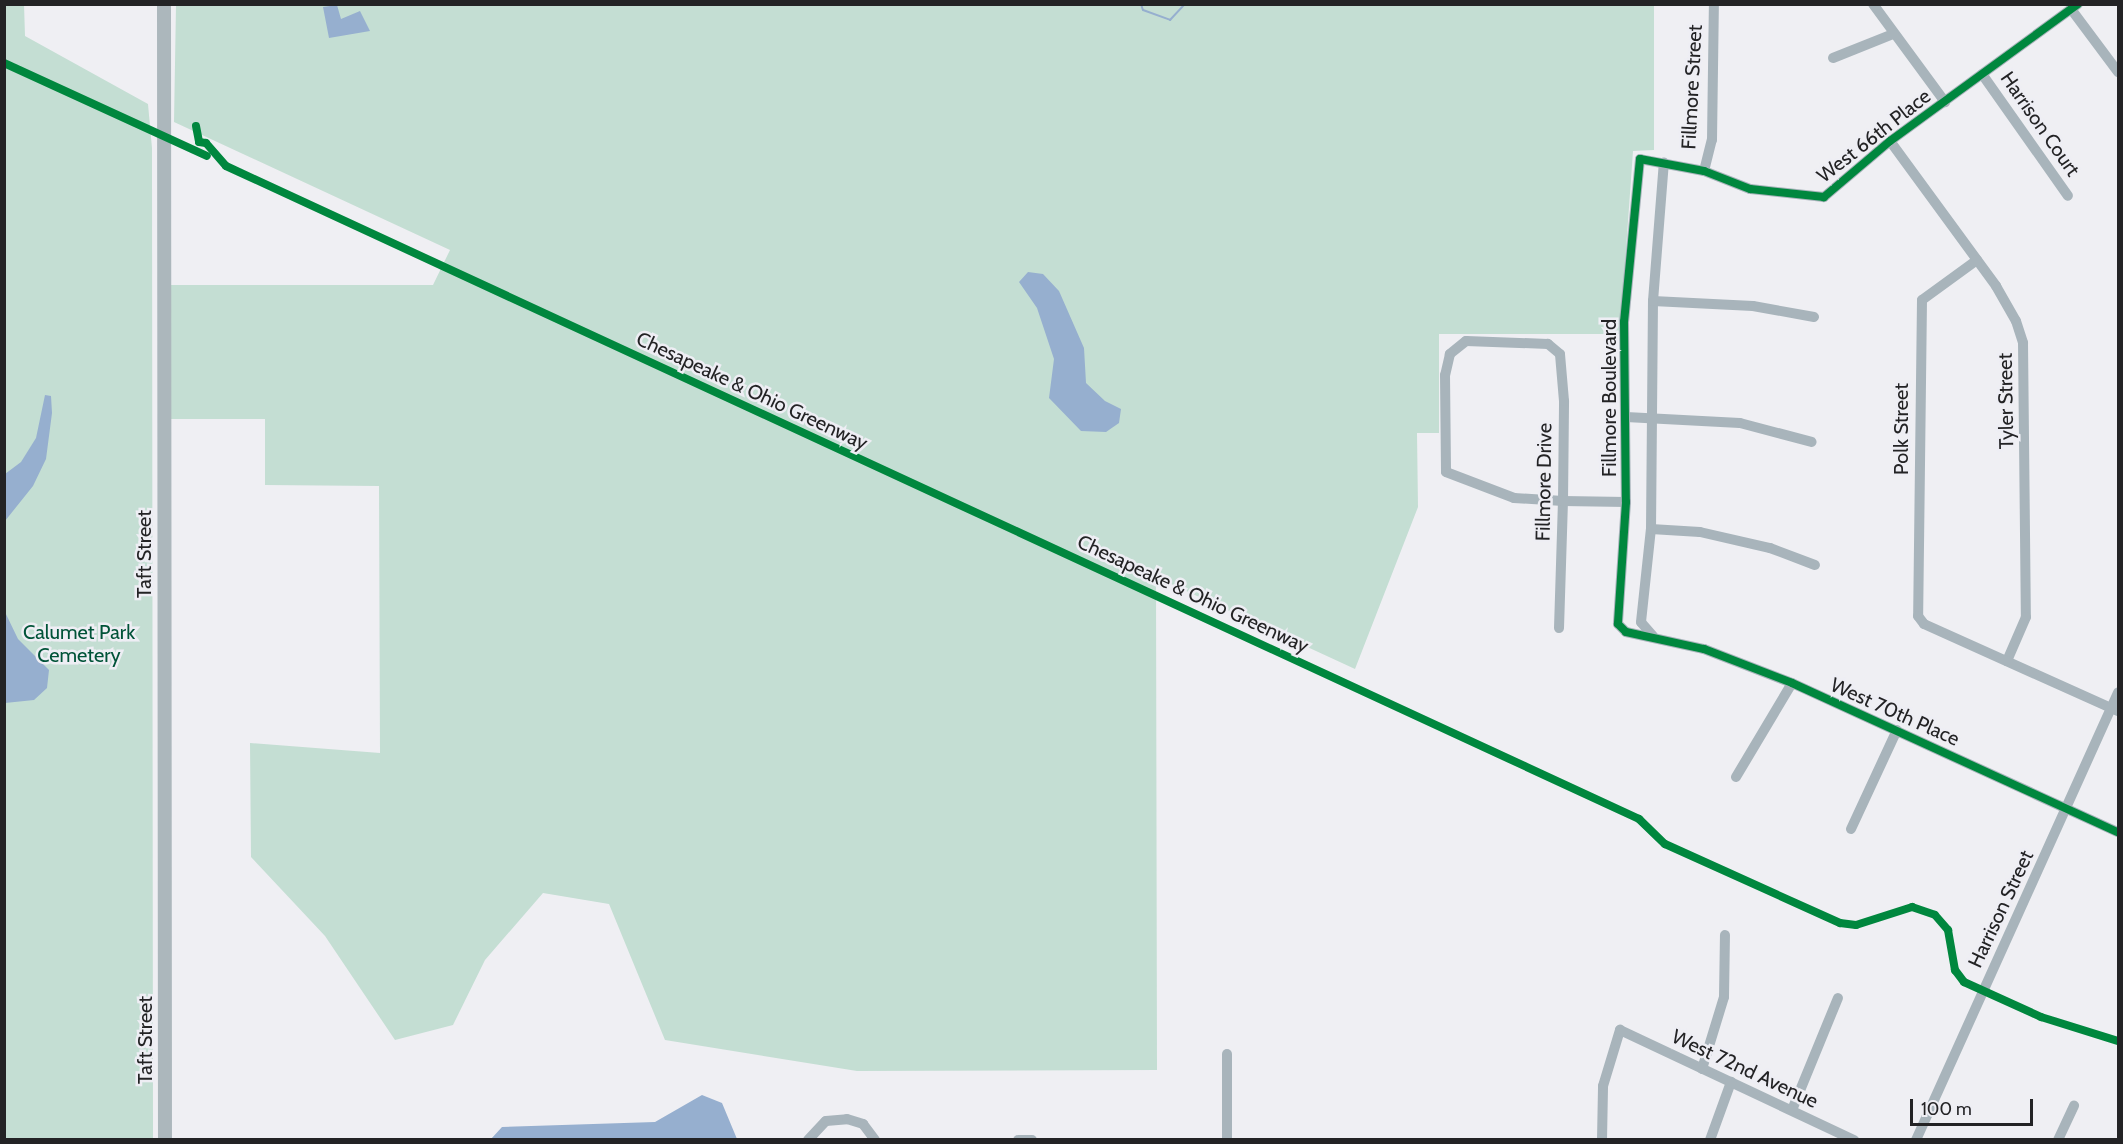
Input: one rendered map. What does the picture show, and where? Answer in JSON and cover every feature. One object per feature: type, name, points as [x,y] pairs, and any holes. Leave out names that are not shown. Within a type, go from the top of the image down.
[{"type":"main road","name":"Taft Street","points":[[164,4],[165,1140]]},
{"type":"street","name":"Fillmore Street","points":[[1704,171],[1712,140],[1714,4]]},
{"type":"street","points":[[1873,4],[1945,102]]},
{"type":"street","name":"West 66th Place","points":[[1664,162],[1704,171],[1750,189],[1824,197],[1890,141],[2074,7]]},
{"type":"street","points":[[2074,7],[2118,72]]},
{"type":"street","points":[[1833,58],[1893,34]]},
{"type":"street","name":"Harrison Court","points":[[1982,74],[2068,196]]},
{"type":"street","name":"Tyler Street","points":[[1890,141],[1977,260],[2016,321],[2023,343],[2026,617],[2007,661]]},
{"type":"street","name":"Fillmore Boulevard","points":[[1653,636],[1626,632],[1618,624],[1626,502],[1624,322],[1636,164],[1640,159],[1664,162]]},
{"type":"street","points":[[1653,636],[1641,622],[1651,529],[1653,301],[1664,162]]},
{"type":"street","name":"Polk Street","points":[[1977,260],[1922,300],[1918,616],[1924,624],[2007,661]]},
{"type":"street","points":[[1653,301],[1754,306],[1814,317]]},
{"type":"street","name":"Fillmore Drive","points":[[1559,628],[1563,501],[1564,368],[1560,354],[1548,344],[1466,341],[1450,354],[1445,375],[1444,461],[1446,472],[1514,498],[1563,501]]},
{"type":"street","points":[[1626,417],[1740,423],[1812,442]]},
{"type":"street","points":[[1563,501],[1626,502]]},
{"type":"street","points":[[1651,529],[1712,535],[1770,548],[1815,565]]},
{"type":"street","name":"West 70th Place","points":[[1653,636],[1704,649],[1792,683],[2118,832]]},
{"type":"street","points":[[2007,661],[2115,710]]},
{"type":"street","points":[[1736,777],[1792,683]]},
{"type":"street","name":"Harrison Street","points":[[1916,1140],[2067,808],[2115,710],[2118,693]]},
{"type":"street","points":[[1851,828],[1897,730]]},
{"type":"street","points":[[1702,1069],[1724,997],[1725,935]]},
{"type":"street","points":[[1792,1110],[1838,998]]},
{"type":"street","name":"West 72nd Avenue","points":[[1602,1140],[1603,1086],[1620,1030],[1854,1140]]},
{"type":"street","points":[[1227,1054],[1227,1140]]},
{"type":"street","points":[[1710,1140],[1731,1082]]},
{"type":"street","points":[[2058,1140],[2074,1106]]},
{"type":"street","points":[[808,1140],[826,1121],[847,1119],[863,1124],[875,1140]]},
{"type":"street","points":[[1018,1140],[1032,1140]]},
{"type":"green space","name":"Calumet Park Cemetery","points":[[24,4],[25,36],[148,104],[152,148],[153,1139],[5,1140],[4,5]]},
{"type":"green space","points":[[176,5],[1654,5],[1654,150],[1633,151],[1620,334],[1439,334],[1439,433],[1417,433],[1418,507],[1355,669],[1156,577],[1157,1070],[857,1071],[665,1040],[609,904],[543,893],[485,960],[453,1025],[395,1040],[325,936],[251,857],[250,743],[380,753],[379,486],[265,485],[265,419],[167,419],[167,285],[433,285],[450,250],[174,122]]},
{"type":"water","points":[[337,5],[341,19],[360,11],[370,31],[329,38],[323,7]]},
{"type":"water","points":[[1028,272],[1043,274],[1059,291],[1084,348],[1086,383],[1105,401],[1121,409],[1119,423],[1106,432],[1081,431],[1049,398],[1054,359],[1037,308],[1019,282]]},
{"type":"water","points":[[45,395],[51,396],[52,413],[46,459],[33,486],[5,521],[5,474],[21,462],[36,438]]},
{"type":"water","points":[[4,610],[18,639],[49,670],[47,688],[34,700],[5,703]]},
{"type":"water","points":[[702,1095],[722,1103],[737,1139],[491,1139],[502,1127],[655,1122]]},
{"type":"waterway","points":[[1141,4],[1143,10],[1170,20],[1185,4]]},
{"type":"cycle path","points":[[2078,4],[1890,141],[1824,197],[1750,189],[1704,171],[1640,159],[1624,322],[1626,502],[1618,624],[1626,632],[1704,649],[1792,683],[2118,832]]},
{"type":"cycle path","points":[[4,63],[207,156]]},
{"type":"cycle path","name":"Chesapeake & Ohio Greenway","points":[[196,126],[199,142],[206,143],[226,166],[1639,819],[1665,844],[1840,923],[1856,925],[1912,907],[1935,915],[1948,930],[1955,970],[1964,982],[2041,1017],[2118,1041]]}]
